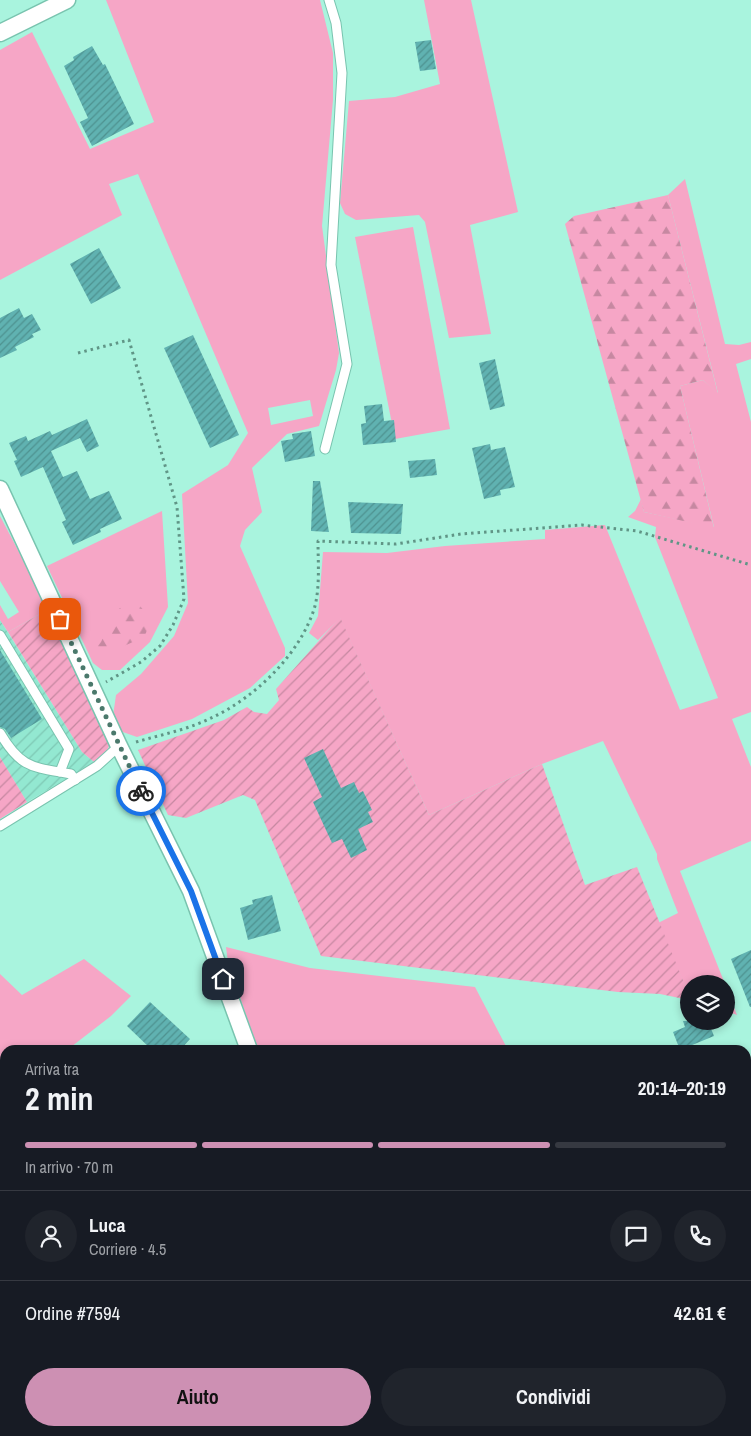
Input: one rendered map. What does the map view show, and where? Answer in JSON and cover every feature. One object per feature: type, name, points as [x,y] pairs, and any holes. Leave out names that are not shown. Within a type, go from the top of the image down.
[{"type":"street","points":[[0,33],[67,0]]},
{"type":"street","points":[[0,489],[118,746],[191,891],[247,1045]]},
{"type":"lane","points":[[325,449],[348,364],[330,265],[342,73],[336,23],[328,0]]},
{"type":"lane","points":[[0,635],[69,749],[60,772]]},
{"type":"lane","points":[[0,733],[12,753],[30,766],[71,774],[75,780]]},
{"type":"lane","points":[[0,826],[97,766],[118,746]]},
{"type":"path","points":[[78,353],[129,340],[177,507],[184,599],[173,625],[160,646],[141,662],[92,689]]},
{"type":"path","points":[[118,746],[180,730],[210,719],[253,690],[283,664],[308,628],[315,603],[318,541],[396,544],[461,534],[582,524],[637,531],[751,565]]},
{"type":"shaded area","points":[[0,620],[82,752],[94,762],[27,802],[0,757]]},
{"type":"green space","points":[[106,0],[320,0],[333,53],[333,100],[322,226],[339,353],[336,370],[319,426],[287,434],[252,468],[262,512],[245,530],[240,546],[285,648],[285,656],[250,688],[192,719],[137,737],[120,731],[113,716],[116,695],[141,674],[174,636],[188,603],[182,494],[228,465],[248,433],[138,174],[109,184],[122,215],[0,280],[0,50],[32,32],[90,149],[154,122]],"holes":[[[310,400],[313,416],[271,425],[268,408]]]},
{"type":"green space","points":[[424,0],[471,0],[518,212],[470,225],[491,334],[449,338],[425,222],[419,215],[356,220],[345,214],[340,203],[349,101],[395,97],[440,84]]},
{"type":"green space","points":[[685,179],[725,344],[739,345],[751,342],[751,359],[736,364],[751,422],[751,712],[732,719],[751,767],[751,841],[680,871],[721,975],[680,975],[658,923],[678,913],[657,859],[657,854],[603,741],[542,764],[429,815],[340,618],[318,640],[309,633],[318,616],[323,552],[387,553],[445,546],[545,539],[545,530],[605,525],[680,710],[718,698],[655,537],[656,527],[628,517],[635,511],[641,499],[644,512],[714,527],[680,386],[703,380],[718,393],[668,195]]},
{"type":"green space","points":[[668,195],[718,394],[703,380],[680,386],[714,528],[644,512],[565,224],[574,216]]},
{"type":"green space","points":[[413,227],[450,429],[395,439],[355,237]]},
{"type":"green space","points":[[162,511],[168,607],[150,642],[120,670],[102,670],[93,663],[47,566]]},
{"type":"green space","points":[[0,516],[49,609],[8,632],[0,620],[0,605],[8,619],[19,612],[0,581]]},
{"type":"green space","points":[[133,598],[152,620],[144,637],[104,655],[96,647],[101,642],[111,615]]},
{"type":"green space","points":[[49,609],[111,741],[107,751],[94,762],[82,752],[8,632]]},
{"type":"green space","points":[[340,617],[429,815],[542,764],[585,885],[637,867],[681,975],[680,998],[660,994],[618,992],[321,956],[255,800],[243,795],[186,818],[168,815],[138,750],[224,720],[247,707],[254,712],[267,714],[279,700],[276,689]]},
{"type":"green space","points":[[0,757],[27,802],[0,819]]},
{"type":"green space","points":[[226,947],[310,968],[475,987],[505,1045],[256,1045],[228,962]]},
{"type":"green space","points":[[84,959],[131,996],[111,1016],[73,1045],[0,1045],[0,974],[22,995]]},
{"type":"building","points":[[431,40],[436,69],[420,71],[415,42]]},
{"type":"building","points":[[92,46],[103,65],[105,64],[134,124],[92,146],[80,122],[88,118],[64,66],[74,60],[73,57]]},
{"type":"building","points":[[99,248],[121,288],[91,304],[70,264]]},
{"type":"building","points":[[19,308],[24,318],[32,314],[41,330],[32,334],[34,337],[15,347],[17,350],[0,358],[0,318]]},
{"type":"building","points":[[193,335],[239,435],[210,448],[164,348]]},
{"type":"building","points":[[495,359],[505,406],[490,410],[479,363]]},
{"type":"building","points":[[382,404],[384,421],[394,420],[396,442],[363,445],[361,424],[366,423],[364,406]]},
{"type":"building","points":[[87,419],[99,446],[87,452],[80,438],[51,451],[63,477],[77,471],[90,499],[109,491],[122,519],[100,529],[101,532],[73,545],[62,522],[66,520],[43,467],[21,477],[14,461],[17,460],[9,443],[26,436],[28,441],[50,431],[52,435]]},
{"type":"building","points":[[311,431],[315,456],[285,462],[281,441],[293,439],[292,434]]},
{"type":"building","points":[[490,444],[491,450],[505,447],[515,487],[500,490],[501,495],[484,499],[472,448]]},
{"type":"building","points":[[435,459],[437,475],[410,478],[408,461]]},
{"type":"building","points":[[313,481],[320,481],[329,532],[311,531]]},
{"type":"building","points":[[348,502],[403,504],[401,534],[351,533]]},
{"type":"building","points":[[0,650],[42,719],[11,738],[5,729],[0,727]]},
{"type":"building","points":[[323,749],[341,788],[354,782],[359,793],[363,791],[372,810],[368,812],[373,822],[358,829],[367,850],[351,858],[342,839],[332,843],[313,802],[322,797],[304,758]]},
{"type":"building","points":[[272,895],[281,931],[248,940],[240,908],[253,904],[252,900]]},
{"type":"building","points":[[751,950],[751,1007],[750,1007],[731,959]]},
{"type":"building","points":[[150,1002],[190,1039],[185,1045],[147,1045],[127,1026]]},
{"type":"building","points":[[680,1029],[712,1030],[714,1036],[692,1045],[678,1045],[673,1032]]},
{"type":"way so far","points":[[60,619],[118,746],[141,791]]},
{"type":"route","points":[[141,791],[191,891],[223,979]]}]
